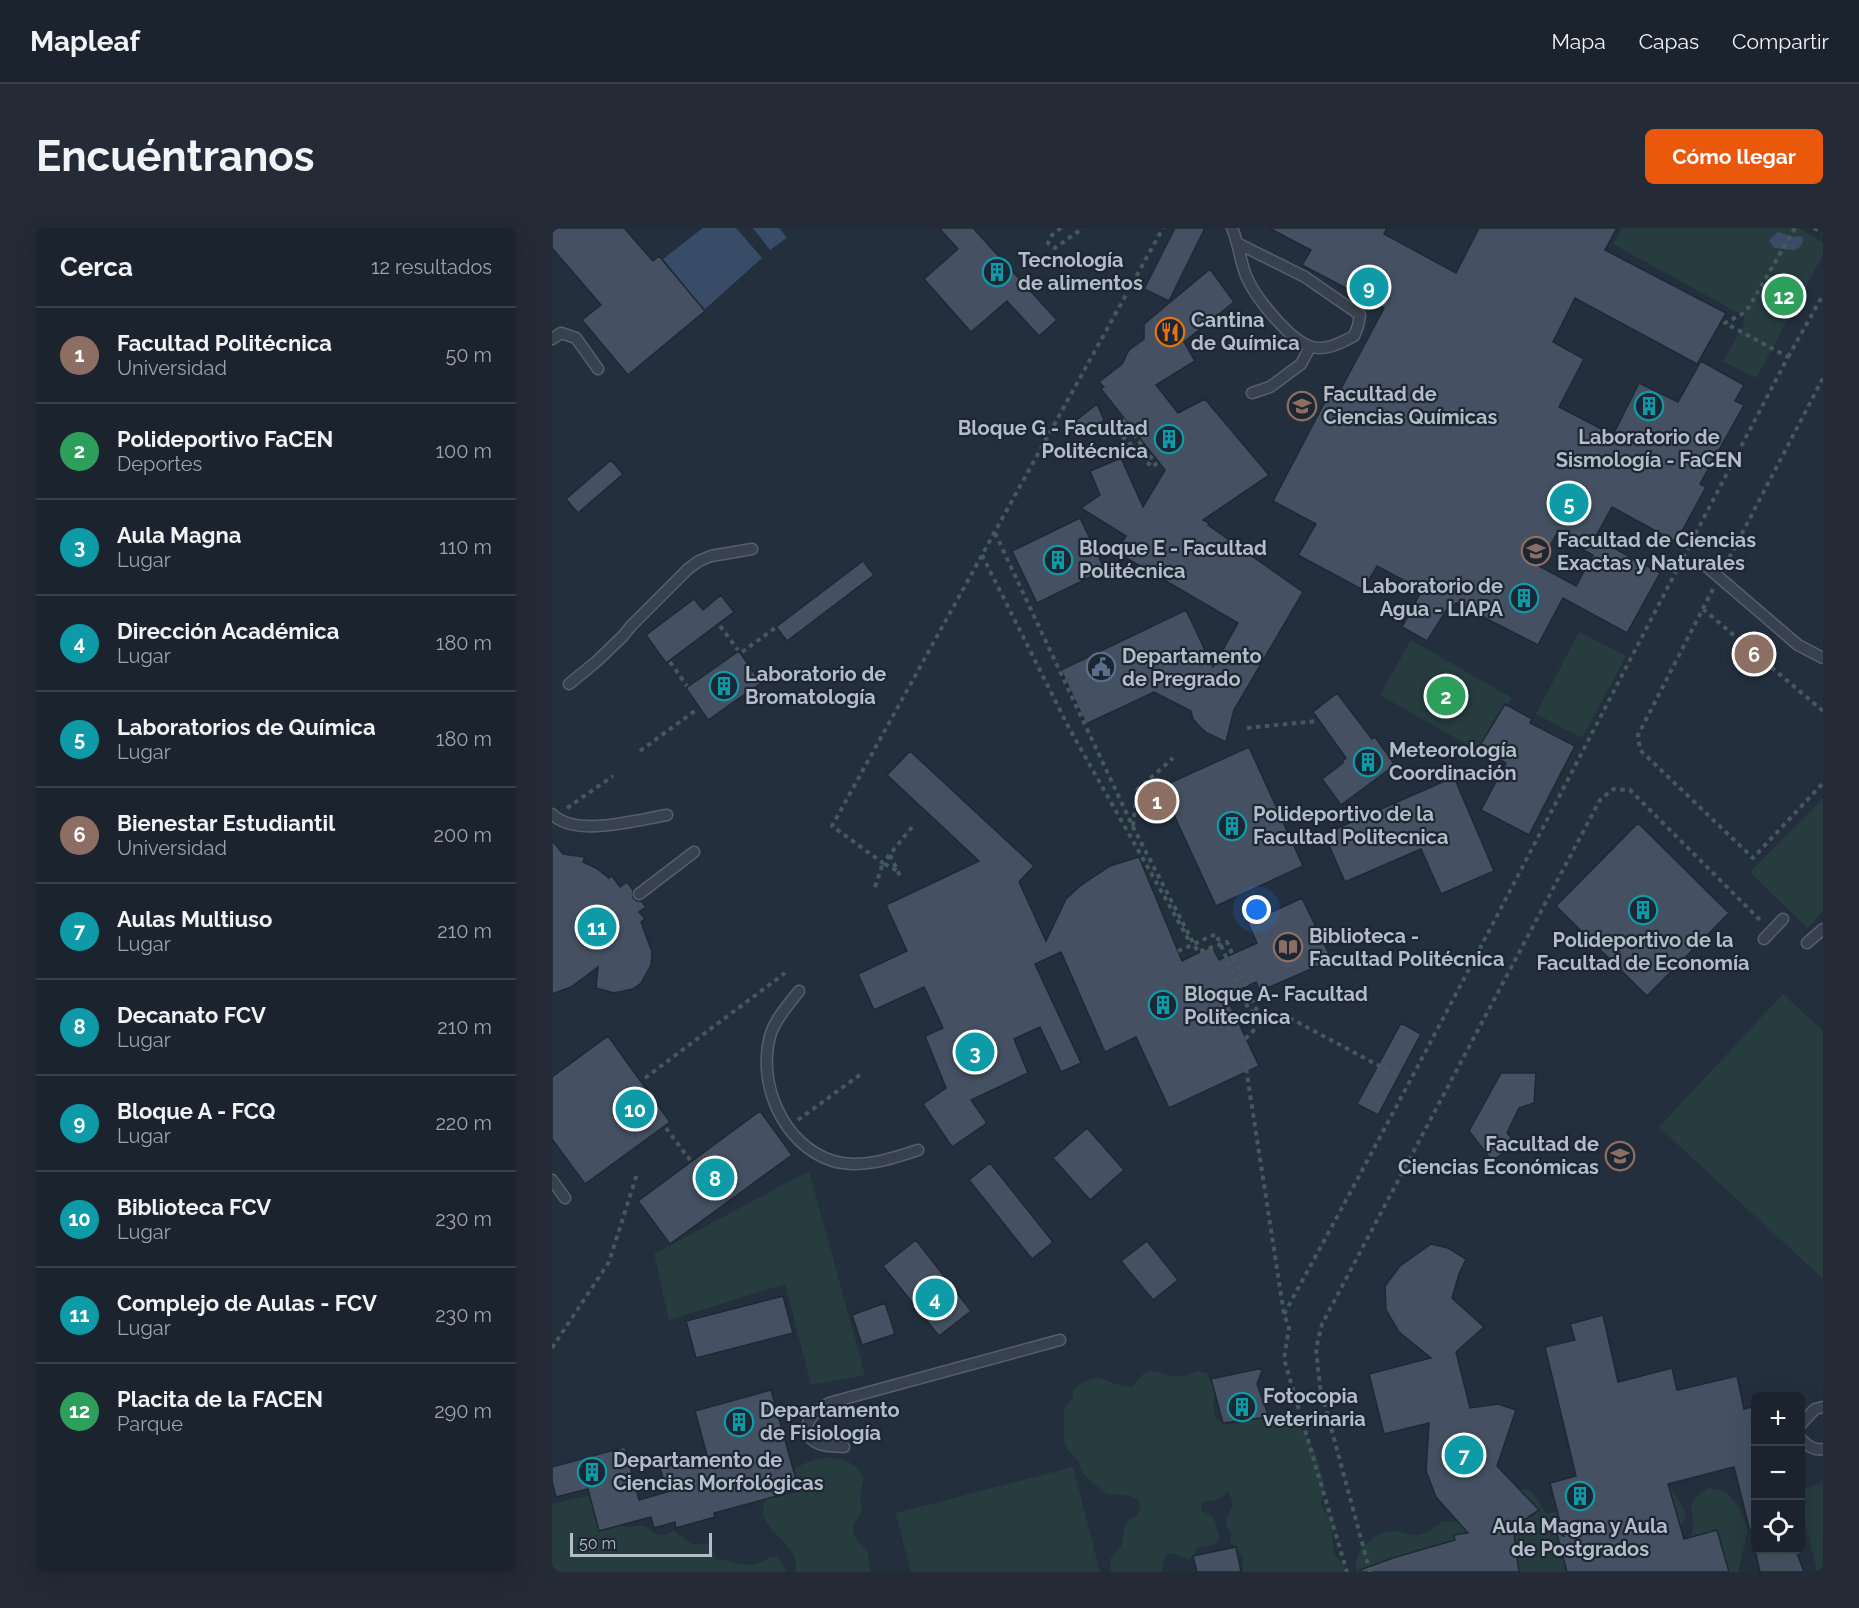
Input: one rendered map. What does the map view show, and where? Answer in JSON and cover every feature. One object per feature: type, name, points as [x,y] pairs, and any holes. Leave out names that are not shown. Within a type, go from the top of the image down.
[{"type":"lane","points":[[1232,228],[1239,244],[1247,278],[1268,311],[1289,333],[1310,347],[1333,346],[1354,336],[1360,315],[1305,277],[1239,244]]},
{"type":"lane","points":[[552,339],[561,333],[576,338],[597,369]]},
{"type":"lane","points":[[1252,393],[1270,387],[1301,364],[1310,347]]},
{"type":"lane","points":[[569,684],[623,636],[688,569],[711,556],[752,549]]},
{"type":"lane","points":[[1706,566],[1798,645],[1823,658]]},
{"type":"lane","points":[[553,816],[570,825],[592,826],[667,815]]},
{"type":"lane","points":[[639,894],[694,852]]},
{"type":"lane","points":[[1767,935],[1783,919]]},
{"type":"lane","points":[[1807,943],[1823,929]]},
{"type":"lane","points":[[799,991],[780,1016],[772,1032],[766,1066],[768,1083],[778,1111],[788,1127],[812,1151],[833,1161],[859,1164],[885,1160],[918,1150]]},
{"type":"lane","points":[[552,1180],[565,1198]]},
{"type":"lane","points":[[844,1447],[821,1444],[812,1440],[808,1424],[815,1411],[829,1403],[1060,1340]]},
{"type":"lane","points":[[1805,1420],[1815,1409],[1823,1407]]},
{"type":"lane","points":[[1805,1444],[1818,1450],[1823,1449]]},
{"type":"path","points":[[1061,228],[1052,235],[1048,243],[1055,248],[1083,228]]},
{"type":"path","points":[[900,872],[883,863],[832,826],[1163,228]]},
{"type":"path","points":[[1788,357],[1725,323],[1742,314],[1749,307],[1794,228]]},
{"type":"path","points":[[1814,228],[1823,233]]},
{"type":"path","points":[[1284,1314],[1522,869],[1788,357],[1823,295]]},
{"type":"path","points":[[1823,378],[1638,735],[1640,750],[1753,858],[1823,783]]},
{"type":"path","points":[[1110,423],[1152,467],[1156,464],[1120,416]]},
{"type":"path","points":[[994,533],[1133,827],[1193,944]]},
{"type":"path","points":[[982,555],[1069,728],[1193,944],[1198,952],[1227,942],[1262,1022],[1242,1042],[1284,1314],[1289,1328],[1284,1359],[1347,1572]]},
{"type":"path","points":[[1703,609],[1823,711]]},
{"type":"path","points":[[720,626],[740,651],[775,628]]},
{"type":"path","points":[[670,662],[687,686]]},
{"type":"path","points":[[640,751],[696,710]]},
{"type":"path","points":[[1247,728],[1317,722]]},
{"type":"path","points":[[1133,827],[1137,790],[1173,758]]},
{"type":"path","points":[[553,816],[613,776]]},
{"type":"path","points":[[1370,1572],[1320,1387],[1316,1349],[1322,1324],[1600,800],[1612,789],[1630,790],[1767,935]]},
{"type":"path","points":[[875,887],[883,863],[912,827]]},
{"type":"path","points":[[890,855],[901,878]]},
{"type":"path","points":[[1178,951],[1216,934],[1221,944]]},
{"type":"path","points":[[645,1078],[785,973]]},
{"type":"path","points":[[1258,1014],[1281,1024],[1288,1017],[1398,1076]]},
{"type":"path","points":[[788,1127],[861,1074]]},
{"type":"path","points":[[666,1128],[690,1160]]},
{"type":"path","points":[[552,1348],[609,1262],[637,1174]]},
{"type":"green space","points":[[1622,228],[1799,228],[1823,243],[1823,255],[1756,378],[1723,361],[1743,327],[1744,316],[1613,244]]},
{"type":"green space","points":[[1579,632],[1626,656],[1582,738],[1536,714]]},
{"type":"green space","points":[[1411,640],[1512,698],[1480,752],[1380,695]]},
{"type":"green space","points":[[1823,798],[1823,911],[1807,928],[1750,872]]},
{"type":"green space","points":[[1783,994],[1823,1031],[1823,1279],[1659,1127]]},
{"type":"green space","points":[[809,1171],[865,1375],[811,1385],[785,1284],[669,1320],[654,1254]]},
{"type":"green space","points":[[1150,1371],[1174,1376],[1185,1376],[1196,1371],[1207,1373],[1214,1390],[1216,1417],[1225,1424],[1259,1419],[1274,1424],[1294,1424],[1299,1427],[1310,1442],[1320,1467],[1324,1483],[1322,1506],[1334,1522],[1333,1553],[1349,1572],[1243,1572],[1242,1558],[1230,1542],[1232,1534],[1225,1520],[1233,1506],[1229,1491],[1217,1500],[1202,1502],[1201,1510],[1214,1518],[1218,1534],[1219,1540],[1212,1545],[1196,1548],[1194,1555],[1188,1560],[1173,1553],[1166,1555],[1162,1572],[1111,1572],[1110,1559],[1121,1547],[1125,1524],[1137,1515],[1141,1507],[1138,1500],[1131,1496],[1107,1494],[1083,1474],[1078,1460],[1067,1449],[1064,1441],[1064,1410],[1073,1397],[1073,1390],[1091,1379],[1103,1379],[1133,1387],[1143,1374]]},
{"type":"green space","points":[[825,1458],[849,1462],[864,1479],[860,1495],[862,1511],[854,1524],[853,1532],[868,1552],[870,1572],[795,1572],[796,1560],[766,1521],[763,1510],[767,1497],[780,1481],[801,1465]]},
{"type":"green space","points":[[1073,1467],[1100,1572],[911,1572],[896,1513]]},
{"type":"green space","points":[[1823,1482],[1823,1572],[1817,1572],[1805,1522],[1805,1489]]},
{"type":"green space","points":[[1662,1484],[1670,1487],[1686,1513],[1667,1546],[1656,1572],[1514,1572],[1505,1492],[1529,1489],[1547,1514],[1555,1512],[1556,1505]]},
{"type":"green space","points":[[1708,1488],[1724,1491],[1730,1496],[1739,1508],[1748,1530],[1738,1572],[1671,1572],[1681,1547],[1692,1535],[1691,1505],[1695,1498]]},
{"type":"green space","points":[[590,1495],[621,1526],[641,1526],[659,1535],[673,1531],[692,1544],[710,1544],[716,1559],[746,1565],[778,1557],[787,1572],[552,1572],[552,1504]]},
{"type":"green space","points":[[1443,1521],[1460,1523],[1470,1530],[1464,1537],[1476,1572],[1357,1572],[1357,1557],[1366,1543],[1373,1538],[1396,1531],[1419,1535]]},
{"type":"water","points":[[703,228],[736,228],[762,258],[704,310],[663,259]]},
{"type":"water","points":[[753,228],[779,228],[787,238],[770,250]]},
{"type":"water","points":[[1778,232],[1793,237],[1801,236],[1804,239],[1801,246],[1795,250],[1774,248],[1769,240]]},
{"type":"building","points":[[552,228],[624,228],[653,261],[659,256],[705,311],[628,375],[582,320],[601,305],[552,248]]},
{"type":"building","points":[[939,228],[973,228],[1057,320],[1039,336],[1007,301],[971,332],[924,279],[958,249]]},
{"type":"building","points":[[1175,228],[1205,228],[1169,301],[1144,289]]},
{"type":"building","points":[[1269,228],[1387,228],[1384,234],[1456,273],[1479,228],[1617,228],[1605,250],[1726,313],[1697,364],[1575,298],[1553,342],[1584,359],[1559,407],[1613,435],[1639,383],[1678,402],[1701,361],[1744,385],[1735,401],[1744,405],[1700,484],[1706,487],[1676,542],[1612,507],[1595,538],[1660,573],[1627,633],[1563,598],[1538,645],[1456,603],[1453,608],[1449,606],[1427,641],[1402,627],[1422,590],[1377,566],[1363,590],[1298,555],[1316,524],[1273,501],[1329,394],[1336,398],[1384,308],[1302,265],[1311,250]],"holes":[[[1556,535],[1593,555],[1576,586],[1539,566]]]},
{"type":"building","points":[[1210,269],[1234,302],[1184,342],[1195,361],[1156,385],[1178,413],[1205,399],[1269,475],[1203,520],[1303,592],[1234,710],[1226,742],[1200,727],[1193,719],[1191,711],[1154,692],[1086,724],[1061,670],[1186,610],[1213,667],[1238,623],[1116,552],[1126,536],[1081,508],[1100,495],[1090,471],[1121,458],[1143,507],[1165,470],[1101,389],[1104,387],[1099,382],[1122,364],[1129,350],[1144,339],[1144,324]]},
{"type":"building","points":[[1097,404],[1104,420],[1084,436],[1074,422]]},
{"type":"building","points":[[611,460],[623,474],[578,513],[566,499]]},
{"type":"building","name":"Bloque E - Facultad Politécnica","points":[[1080,518],[1105,570],[1037,603],[1012,551]]},
{"type":"building","points":[[863,561],[874,575],[787,641],[776,627]]},
{"type":"building","name":"Laboratorio de Bromatología","points":[[721,595],[734,612],[666,663],[646,635],[694,599],[703,610]]},
{"type":"building","name":"Laboratorio de Bromatología","points":[[739,651],[761,683],[708,720],[686,688]]},
{"type":"building","points":[[1337,693],[1372,739],[1375,737],[1395,765],[1341,805],[1322,779],[1346,758],[1313,712]]},
{"type":"building","points":[[1505,704],[1532,719],[1530,723],[1575,746],[1529,835],[1481,810],[1506,763],[1479,747]]},
{"type":"building","name":"Polideportivo de la Facultad Politecnica","points":[[1249,747],[1303,866],[1216,906],[1161,787]]},
{"type":"building","points":[[910,751],[1034,866],[1019,882],[1046,941],[1066,899],[1080,886],[1110,866],[1139,857],[1182,961],[1212,946],[1219,960],[1257,943],[1248,923],[1302,898],[1332,960],[1260,991],[1256,982],[1226,996],[1259,1066],[1169,1108],[1136,1037],[1105,1052],[1061,952],[1035,964],[1081,1063],[1061,1072],[1040,1027],[1014,1039],[1028,1073],[971,1100],[987,1123],[952,1147],[923,1104],[946,1088],[925,1036],[943,1028],[924,987],[874,1010],[858,974],[907,951],[886,905],[979,861],[887,775]]},
{"type":"building","points":[[1454,777],[1494,871],[1441,894],[1421,849],[1345,882],[1324,834]]},
{"type":"building","name":"Polideportivo de la Facultad de Economía","points":[[1638,823],[1729,913],[1647,996],[1556,906]]},
{"type":"building","points":[[552,840],[563,854],[585,857],[583,862],[609,878],[612,876],[620,887],[627,882],[633,890],[633,898],[641,901],[646,907],[639,912],[645,919],[641,922],[652,952],[651,965],[641,983],[633,989],[614,993],[596,988],[598,967],[571,987],[552,994]]},
{"type":"building","points":[[1401,1023],[1421,1034],[1378,1115],[1357,1104]]},
{"type":"building","points":[[608,1036],[670,1122],[585,1184],[552,1139],[552,1077]]},
{"type":"building","points":[[1501,1073],[1536,1073],[1534,1103],[1519,1108],[1507,1133],[1516,1143],[1492,1161],[1469,1131]]},
{"type":"building","points":[[760,1111],[792,1155],[670,1244],[638,1201]]},
{"type":"building","points":[[1087,1128],[1124,1170],[1090,1200],[1053,1158]]},
{"type":"building","points":[[990,1163],[1053,1242],[1032,1259],[969,1180]]},
{"type":"building","points":[[916,1240],[971,1311],[939,1336],[883,1266]]},
{"type":"building","points":[[1147,1241],[1178,1280],[1153,1300],[1121,1261]]},
{"type":"building","points":[[1431,1244],[1448,1248],[1466,1259],[1452,1298],[1484,1327],[1456,1352],[1470,1408],[1498,1404],[1516,1410],[1497,1466],[1539,1510],[1513,1527],[1519,1572],[1360,1572],[1360,1570],[1393,1558],[1455,1540],[1454,1535],[1468,1533],[1436,1497],[1426,1471],[1429,1423],[1384,1434],[1369,1374],[1431,1358],[1399,1332],[1386,1310],[1385,1286],[1400,1266]]},
{"type":"building","points":[[783,1296],[793,1333],[696,1358],[686,1321]]},
{"type":"building","points":[[885,1303],[895,1334],[862,1345],[852,1315]]},
{"type":"building","points":[[1603,1315],[1618,1382],[1672,1368],[1677,1390],[1737,1376],[1744,1409],[1751,1407],[1751,1531],[1734,1467],[1668,1484],[1684,1539],[1717,1530],[1729,1572],[1567,1572],[1555,1527],[1564,1537],[1550,1483],[1576,1476],[1545,1347],[1575,1340],[1570,1324]]},
{"type":"building","name":"Fotocopia veterinaria","points":[[1263,1368],[1257,1384],[1269,1417],[1223,1423],[1211,1379]]},
{"type":"building","points":[[771,1390],[799,1490],[714,1513],[715,1517],[676,1528],[675,1522],[654,1528],[651,1517],[599,1531],[588,1489],[556,1497],[552,1481],[552,1467],[625,1447],[639,1500],[667,1492],[660,1468],[707,1455],[695,1411]]},
{"type":"building","points":[[1236,1547],[1241,1572],[1197,1572],[1193,1556]]},
{"type":"building","points":[[1756,1554],[1797,1554],[1804,1572],[1760,1572]]},
{"type":"place","name":"Tecnología de alimentos","points":[[997,272]]},
{"type":"place","name":"Bloque A - FCQ","points":[[1369,287]]},
{"type":"place","name":"Placita de la FACEN","points":[[1784,296]]},
{"type":"place","name":"Cantina de Química","points":[[1170,332]]},
{"type":"place","name":"Facultad de Ciencias Químicas","points":[[1302,406]]},
{"type":"place","name":"Laboratorio de Sismología - FaCEN","points":[[1649,406]]},
{"type":"place","name":"Bloque G - Facultad Politécnica","points":[[1169,439]]},
{"type":"place","name":"Laboratorios de Química","points":[[1569,503]]},
{"type":"place","name":"Facultad de Ciencias Exactas y Naturales","points":[[1536,551]]},
{"type":"place","name":"Bloque E - Facultad Politécnica","points":[[1058,560]]},
{"type":"place","name":"Laboratorio de Agua - LIAPA","points":[[1524,598]]},
{"type":"place","name":"Bienestar Estudiantil","points":[[1754,654]]},
{"type":"place","name":"Departamento de Pregrado","points":[[1101,667]]},
{"type":"place","name":"Laboratorio de Bromatología","points":[[724,686]]},
{"type":"place","name":"Polideportivo FaCEN","points":[[1446,696]]},
{"type":"place","name":"Meteorología Coordinación","points":[[1368,762]]},
{"type":"place","name":"Facultad Politécnica","points":[[1157,801]]},
{"type":"place","name":"Polideportivo de la Facultad Politecnica","points":[[1232,826]]},
{"type":"place","name":"Polideportivo de la Facultad de Economía","points":[[1643,910]]},
{"type":"place","name":"Complejo de Aulas - FCV","points":[[597,927]]},
{"type":"place","name":"Biblioteca - Facultad Politécnica","points":[[1288,947]]},
{"type":"place","name":"Bloque A- Facultad Politecnica","points":[[1163,1005]]},
{"type":"place","name":"Aula Magna","points":[[975,1052]]},
{"type":"place","name":"Biblioteca FCV","points":[[635,1109]]},
{"type":"place","name":"Facultad de Ciencias Económicas","points":[[1620,1156]]},
{"type":"place","name":"Decanato FCV","points":[[715,1178]]},
{"type":"place","name":"Dirección Académica","points":[[935,1298]]},
{"type":"place","name":"Fotocopia veterinaria","points":[[1242,1407]]},
{"type":"place","name":"Departamento de Fisiología","points":[[739,1422]]},
{"type":"place","name":"Aulas Multiuso","points":[[1464,1455]]},
{"type":"place","name":"Departamento de Ciencias Morfológicas","points":[[592,1472]]},
{"type":"place","name":"Aula Magna y Aula de Postgrados","points":[[1580,1496]]}]
